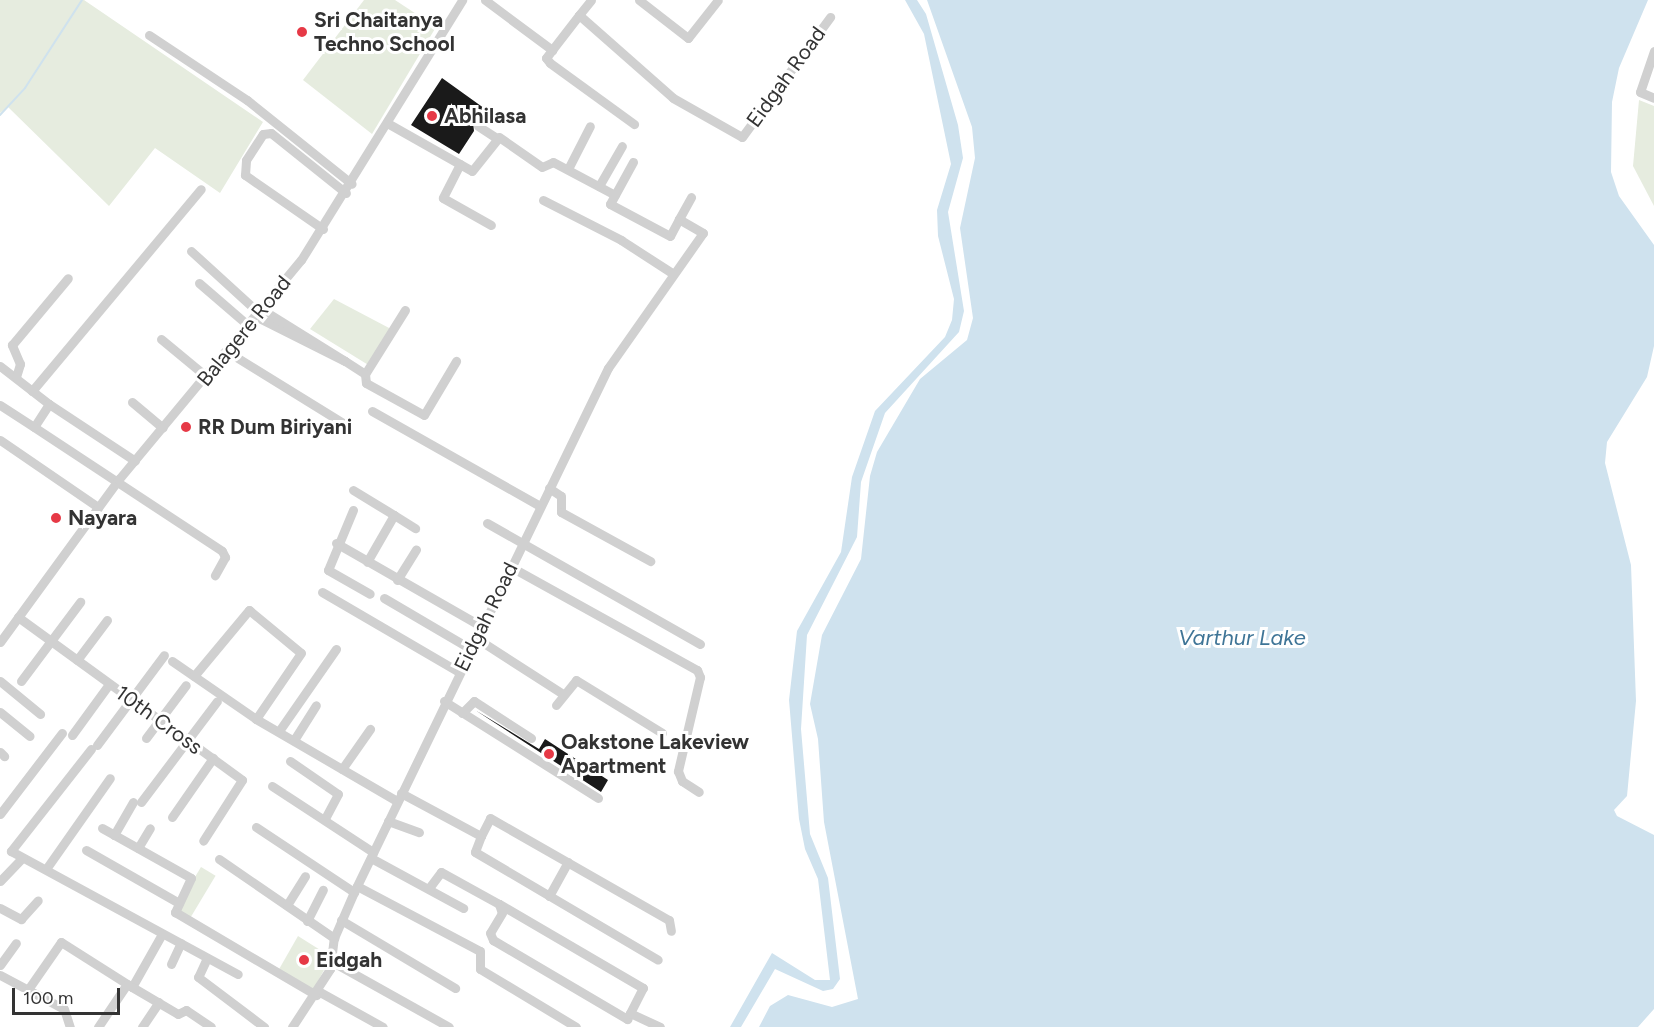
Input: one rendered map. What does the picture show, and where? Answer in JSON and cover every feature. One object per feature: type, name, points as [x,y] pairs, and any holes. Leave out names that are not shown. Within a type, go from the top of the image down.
[{"type":"street","name":"Balagere Road","points":[[0,642],[119,479],[260,314],[323,228],[389,124],[462,0]]},
{"type":"street","points":[[485,0],[552,50]]},
{"type":"street","points":[[591,0],[546,58],[634,124]]},
{"type":"street","points":[[639,0],[688,38],[713,2]]},
{"type":"street","name":"Eidgah Road","points":[[579,15],[673,98],[742,137],[830,17]]},
{"type":"street","points":[[149,34],[247,100],[352,184]]},
{"type":"street","points":[[1654,51],[1640,93],[1654,98]]},
{"type":"street","points":[[389,124],[459,164],[477,169],[495,137]]},
{"type":"street","points":[[478,126],[542,167],[554,162],[615,195]]},
{"type":"street","points":[[568,169],[590,126]]},
{"type":"street","points":[[323,228],[245,175],[246,160],[263,134],[270,133],[346,193]]},
{"type":"street","points":[[599,186],[622,146]]},
{"type":"street","points":[[633,162],[610,204],[670,236],[691,197]]},
{"type":"street","points":[[459,164],[443,198],[491,225]]},
{"type":"street","points":[[32,391],[201,189]]},
{"type":"street","points":[[543,200],[621,240],[672,273]]},
{"type":"street","name":"Eidgah Road","points":[[292,1027],[317,993],[331,961],[334,938],[341,920],[444,701],[608,368],[672,273],[703,233],[679,219]]},
{"type":"street","points":[[191,251],[260,314],[365,374]]},
{"type":"street","points":[[16,377],[20,364],[12,345],[68,278]]},
{"type":"street","points":[[199,283],[249,326]]},
{"type":"street","points":[[405,310],[365,374],[366,383],[422,415],[456,362]]},
{"type":"street","points":[[161,339],[207,376]]},
{"type":"street","points":[[228,352],[348,426]]},
{"type":"street","points":[[0,366],[49,404],[135,461]]},
{"type":"street","points":[[132,402],[162,428]]},
{"type":"street","points":[[34,427],[49,404]]},
{"type":"street","points":[[0,405],[119,479],[222,551],[225,558],[215,575]]},
{"type":"street","points":[[372,411],[540,506]]},
{"type":"street","points":[[0,440],[98,507]]},
{"type":"street","points":[[549,488],[561,496],[561,512],[650,561]]},
{"type":"street","points":[[353,490],[415,528]]},
{"type":"street","points":[[353,510],[336,543],[327,570],[370,594]]},
{"type":"street","points":[[367,562],[394,515]]},
{"type":"street","points":[[487,523],[700,644]]},
{"type":"street","points":[[336,543],[481,626]]},
{"type":"street","points":[[398,580],[416,549]]},
{"type":"street","points":[[511,567],[697,670],[700,677],[678,771],[682,781],[699,792]]},
{"type":"street","points":[[322,592],[459,672]]},
{"type":"street","points":[[384,598],[471,648]]},
{"type":"street","points":[[21,681],[80,602]]},
{"type":"street","points":[[194,676],[249,610],[301,652],[256,719]]},
{"type":"street","name":"10th Cross","points":[[18,617],[242,780],[202,842]]},
{"type":"street","points":[[77,660],[107,620]]},
{"type":"street","points":[[476,638],[563,693]]},
{"type":"street","points":[[279,731],[336,649]]},
{"type":"street","points":[[0,853],[11,851],[131,699],[168,658],[256,719],[342,769],[481,836]]},
{"type":"street","points":[[556,705],[563,693],[576,680],[662,733]]},
{"type":"street","points":[[0,681],[40,714]]},
{"type":"street","points":[[0,814],[109,684]]},
{"type":"street","points":[[146,738],[186,685]]},
{"type":"street","points":[[114,835],[137,802],[217,701]]},
{"type":"street","points":[[444,701],[598,798]]},
{"type":"street","points":[[462,713],[474,701],[531,738]]},
{"type":"street","points":[[294,740],[316,705]]},
{"type":"street","points":[[0,712],[30,736]]},
{"type":"street","points":[[342,769],[370,729]]},
{"type":"street","points":[[172,817],[213,758]]},
{"type":"street","points":[[290,761],[338,794],[325,818]]},
{"type":"street","points":[[46,869],[110,777]]},
{"type":"street","points":[[272,786],[325,818],[372,855],[464,908]]},
{"type":"street","points":[[658,960],[475,852],[490,818],[669,920],[671,931]]},
{"type":"street","points":[[388,821],[419,831]]},
{"type":"street","points":[[256,827],[356,889],[480,951],[480,969],[576,1027]]},
{"type":"street","points":[[102,828],[191,878],[175,910],[181,916],[317,993],[383,1027]]},
{"type":"street","points":[[138,848],[150,828]]},
{"type":"street","points":[[86,850],[179,903]]},
{"type":"street","points":[[11,851],[238,974]]},
{"type":"street","points":[[0,881],[22,858]]},
{"type":"street","points":[[219,859],[334,938]]},
{"type":"street","points":[[549,896],[568,862]]},
{"type":"street","points":[[429,888],[441,872],[499,904],[643,988],[630,1013],[622,1018],[493,940],[490,933],[502,913],[499,904]]},
{"type":"street","points":[[286,905],[305,876]]},
{"type":"street","points":[[307,921],[323,890]]},
{"type":"street","points":[[0,908],[21,919],[38,900]]},
{"type":"street","points":[[341,920],[455,988]]},
{"type":"street","points":[[98,1027],[129,986],[162,934]]},
{"type":"street","points":[[29,988],[61,942],[129,986],[178,1014],[186,1010],[211,1027]]},
{"type":"street","points":[[0,965],[16,943]]},
{"type":"street","points":[[171,964],[181,943]]},
{"type":"street","points":[[207,958],[198,977],[264,1027]]},
{"type":"street","points":[[331,961],[449,1027]]},
{"type":"street","points":[[0,975],[29,988],[64,1009],[70,1027]]},
{"type":"street","points":[[142,1027],[159,1002]]},
{"type":"street","points":[[630,1013],[660,1027]]},
{"type":"shaded area","points":[[0,0],[84,0],[263,122],[220,193],[155,148],[109,206],[8,107],[0,113]]},
{"type":"shaded area","points":[[364,0],[395,0],[436,27],[372,134],[303,80]]},
{"type":"shaded area","points":[[1639,100],[1654,106],[1654,206],[1633,166]]},
{"type":"shaded area","points":[[334,299],[391,329],[370,366],[310,329]]},
{"type":"shaded area","points":[[201,867],[216,876],[189,919],[175,911]]},
{"type":"shaded area","points":[[298,936],[325,953],[324,970],[312,992],[278,971]]},
{"type":"water","points":[[905,0],[917,0],[926,14],[958,125],[963,158],[948,212],[964,311],[959,332],[885,413],[861,482],[857,537],[807,635],[801,729],[810,834],[828,878],[840,979],[833,989],[823,991],[775,969],[741,1027],[730,1027],[772,953],[815,980],[830,980],[818,879],[805,849],[799,819],[789,700],[797,631],[841,552],[852,477],[875,411],[945,337],[952,320],[954,299],[938,236],[937,210],[951,164],[924,34]]},
{"type":"water","name":"Varthur Lake","points":[[927,0],[1648,0],[1619,68],[1612,102],[1611,172],[1619,196],[1654,245],[1654,346],[1647,377],[1607,442],[1605,463],[1631,565],[1636,701],[1627,796],[1614,810],[1617,816],[1654,835],[1654,1009],[1638,1027],[759,1027],[770,1006],[788,995],[832,1007],[858,999],[824,822],[818,739],[810,704],[822,635],[861,559],[870,476],[877,452],[920,379],[967,340],[973,318],[960,228],[975,158],[972,127]]},
{"type":"building","name":"Abhilasa","points":[[442,78],[488,111],[482,120],[473,122],[474,131],[459,154],[411,125]]},
{"type":"building","points":[[475,710],[539,749],[545,739],[608,780],[601,792]]},
{"type":"waterway","points":[[0,115],[25,88],[82,0]]},
{"type":"place","name":"Sri Chaitanya Techno School","points":[[302,32]]},
{"type":"place","name":"Abhilasa","points":[[432,116]]},
{"type":"place","name":"RR Dum Biriyani","points":[[186,427]]},
{"type":"place","name":"Nayara","points":[[56,518]]},
{"type":"place","name":"Oakstone Lakeview Apartment","points":[[549,754]]},
{"type":"place","name":"Eidgah","points":[[304,960]]}]
